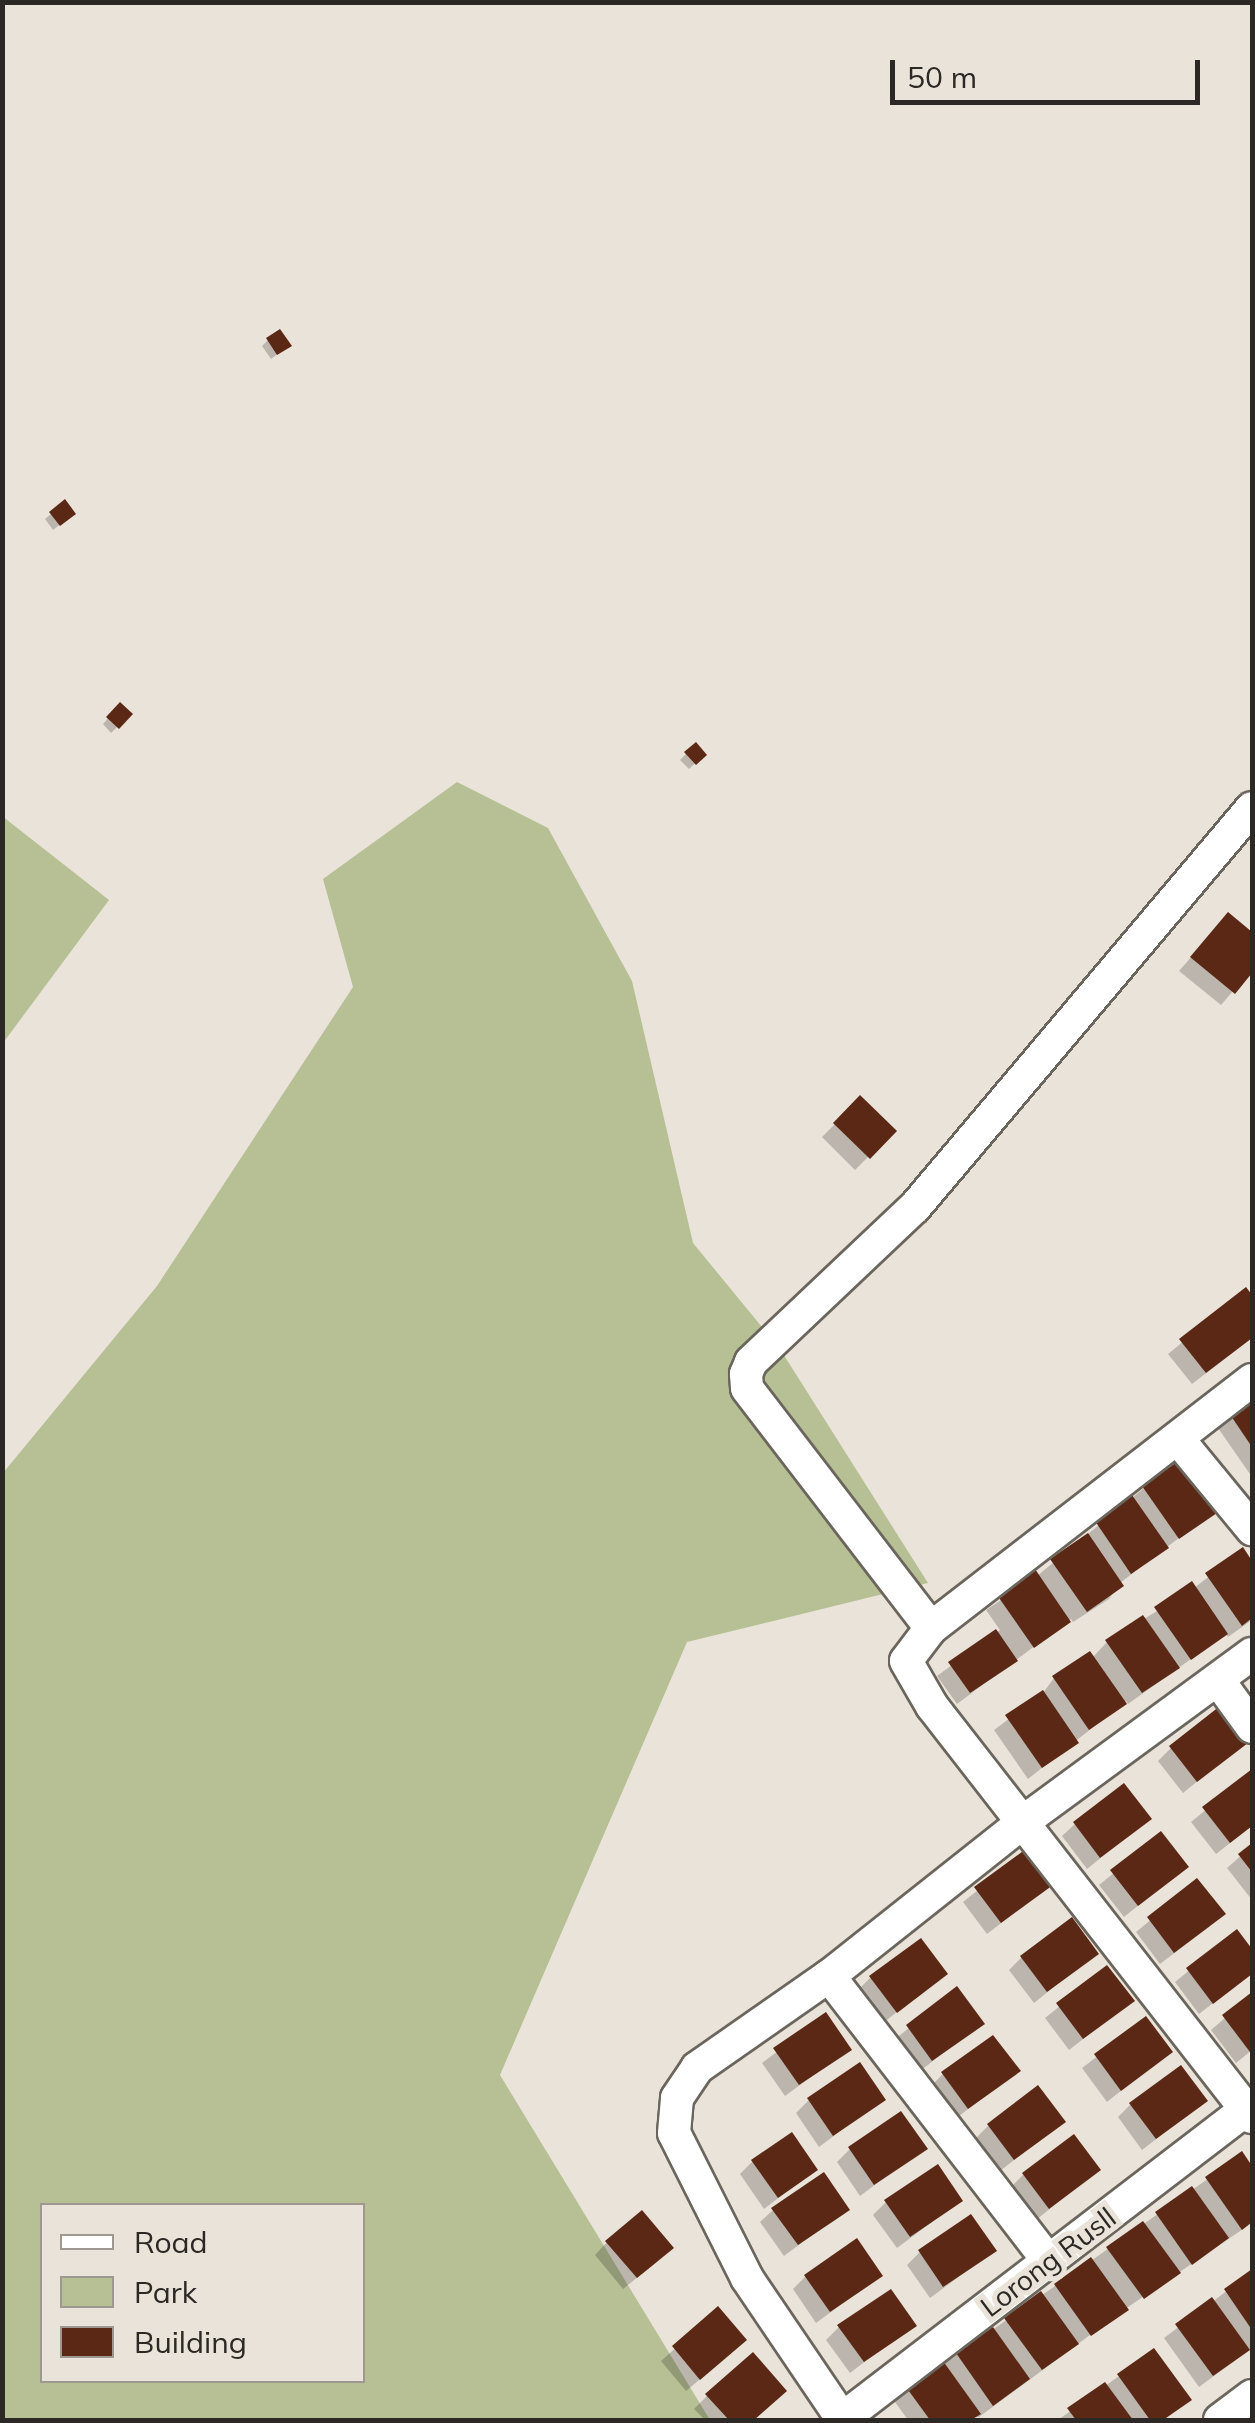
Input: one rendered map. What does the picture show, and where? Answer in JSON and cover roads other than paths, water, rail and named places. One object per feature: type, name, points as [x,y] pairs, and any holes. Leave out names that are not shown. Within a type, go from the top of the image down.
[{"type":"street","points":[[931,1628],[746,1388],[746,1374],[751,1362],[915,1207],[1252,808]]},
{"type":"street","points":[[1250,2111],[906,1668],[907,1656],[931,1628],[1252,1380]]},
{"type":"street","points":[[1178,1439],[1252,1529]]},
{"type":"street","points":[[843,2420],[746,2278],[674,2133],[677,2098],[697,2068],[828,1976],[1022,1822],[1252,1654]]},
{"type":"street","points":[[1218,1680],[1252,1727]]},
{"type":"street","points":[[828,1976],[1049,2262]]},
{"type":"street","name":"Lorong Rusll","points":[[843,2420],[1250,2111]]},
{"type":"street","points":[[1220,2420],[1252,2396]]}]
